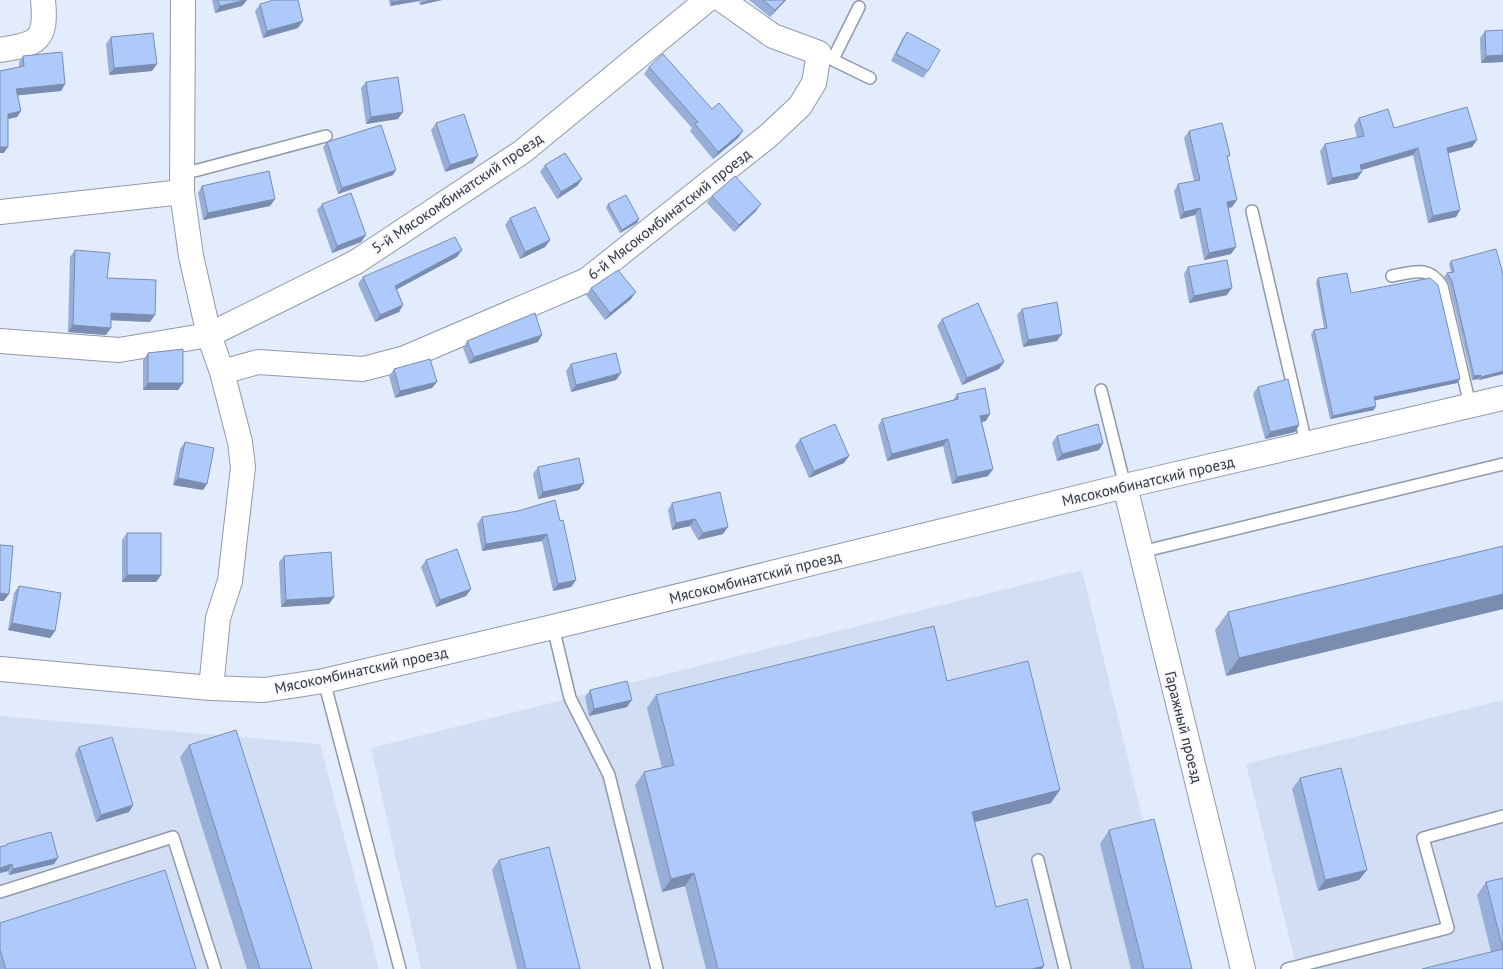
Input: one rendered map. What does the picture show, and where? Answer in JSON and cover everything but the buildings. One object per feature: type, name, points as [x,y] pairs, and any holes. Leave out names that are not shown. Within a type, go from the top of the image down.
[{"type":"street","points":[[0,50],[26,46],[40,37],[45,22],[43,0]]},
{"type":"street","points":[[183,0],[182,183],[191,256],[209,334],[222,372],[240,442],[243,467],[230,581],[218,618],[211,688]]},
{"type":"street","name":"5-й Мясокомбинатский проезд","points":[[209,334],[356,262],[522,152],[707,0]]},
{"type":"street","points":[[722,0],[773,36],[826,56]]},
{"type":"street","name":"6-й Мясокомбинатский проезд","points":[[222,372],[258,362],[363,369],[405,358],[587,280],[768,136],[800,106],[814,83],[826,56]]},
{"type":"street","points":[[0,212],[182,183]]},
{"type":"street","points":[[0,341],[119,350],[209,334]]},
{"type":"street","name":"Мясокомбинатский проезд","points":[[0,669],[211,688],[264,690],[324,681],[554,627],[1125,486],[1503,398]]},
{"type":"street","name":"Гаражный проезд","points":[[1125,486],[1243,969]]},
{"type":"lane","points":[[859,7],[826,56],[870,78]]},
{"type":"lane","points":[[182,183],[326,136]]},
{"type":"lane","points":[[1252,211],[1306,444]]},
{"type":"lane","points":[[1392,276],[1422,271],[1435,275],[1442,286],[1470,405]]},
{"type":"lane","points":[[1101,390],[1125,486]]},
{"type":"lane","points":[[1141,552],[1503,464]]},
{"type":"lane","points":[[554,627],[570,698],[609,775],[657,969]]},
{"type":"lane","points":[[324,681],[400,969]]},
{"type":"lane","points":[[1287,969],[1448,928],[1423,838],[1503,816]]},
{"type":"lane","points":[[0,892],[173,837],[215,969]]},
{"type":"lane","points":[[1038,860],[1065,969]]},
{"type":"shaded area","points":[[1082,570],[1179,969],[421,969],[371,748]]},
{"type":"shaded area","points":[[1503,700],[1503,969],[1297,969],[1246,764]]},
{"type":"shaded area","points":[[0,716],[320,744],[379,969],[0,969]]}]
